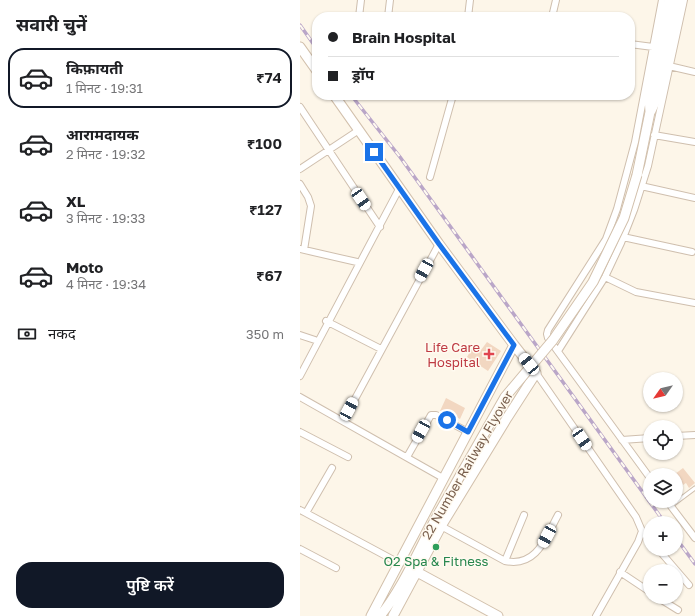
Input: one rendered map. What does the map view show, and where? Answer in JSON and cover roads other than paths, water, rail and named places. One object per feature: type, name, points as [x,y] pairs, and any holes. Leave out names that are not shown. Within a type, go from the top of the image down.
[{"type":"street","points":[[360,12],[361,0]]},
{"type":"street","points":[[389,12],[390,0]]},
{"type":"street","points":[[469,12],[470,0]]},
{"type":"street","points":[[553,12],[556,0]]},
{"type":"street","points":[[643,468],[548,338],[547,334],[548,330],[606,239],[617,209],[635,142],[662,0]]},
{"type":"street","name":"22 Number Railway Flyover","points":[[650,112],[649,96],[669,0]]},
{"type":"street","name":"22 Number Railway Flyover","points":[[380,616],[386,612],[440,511],[505,397],[553,340],[593,282],[624,218],[637,175],[650,112],[658,93],[677,0]]},
{"type":"street","points":[[558,351],[604,277],[623,237],[648,166],[684,0]]},
{"type":"street","points":[[635,45],[653,47]]},
{"type":"street","points":[[300,47],[312,64]]},
{"type":"street","points":[[669,66],[695,72]]},
{"type":"street","points":[[338,100],[398,188],[536,373],[636,517],[642,530],[638,542],[596,616]]},
{"type":"street","points":[[430,177],[452,100]]},
{"type":"street","points":[[300,107],[379,225]]},
{"type":"street","points":[[300,169],[359,130]]},
{"type":"street","points":[[654,135],[695,142]]},
{"type":"street","points":[[300,184],[308,197],[311,206],[302,249],[357,262]]},
{"type":"street","points":[[641,186],[695,198]]},
{"type":"street","points":[[300,373],[315,340],[327,321],[398,188]]},
{"type":"street","points":[[300,373],[357,262],[379,225]]},
{"type":"street","points":[[623,237],[692,252]]},
{"type":"street","points":[[342,421],[439,244]]},
{"type":"street","points":[[604,277],[636,292],[695,303]]},
{"type":"street","points":[[327,321],[381,349]]},
{"type":"street","points":[[300,335],[315,340]]},
{"type":"street","points":[[370,616],[514,345]]},
{"type":"street","points":[[393,616],[441,526],[506,418],[536,373]]},
{"type":"street","points":[[300,397],[443,478]]},
{"type":"street","points":[[407,457],[431,415],[436,415],[468,432]]},
{"type":"street","points":[[300,432],[348,457]]},
{"type":"street","points":[[683,436],[695,435]]},
{"type":"street","points":[[622,440],[643,438]]},
{"type":"street","points":[[332,468],[303,511],[399,563]]},
{"type":"street","points":[[673,508],[695,538]]},
{"type":"street","points":[[504,561],[524,515]]},
{"type":"street","points":[[441,526],[504,561],[512,562],[519,561],[536,553],[541,547],[558,515]]},
{"type":"street","points":[[300,549],[336,568]]},
{"type":"street","points":[[664,556],[688,585]]},
{"type":"street","points":[[417,572],[498,616]]},
{"type":"street","points":[[620,572],[643,587]]},
{"type":"street","points":[[668,604],[678,610]]},
{"type":"lane","points":[[683,495],[695,488]]},
{"type":"railway","points":[[300,25],[312,42]]},
{"type":"railway","points":[[355,100],[400,157],[660,516]]},
{"type":"railway","points":[[683,548],[695,564]]},
{"type":"place","name":"Life Care Hospital","points":[[489,354]]},
{"type":"place","name":"O2 Spa & Fitness","points":[[436,547]]}]
